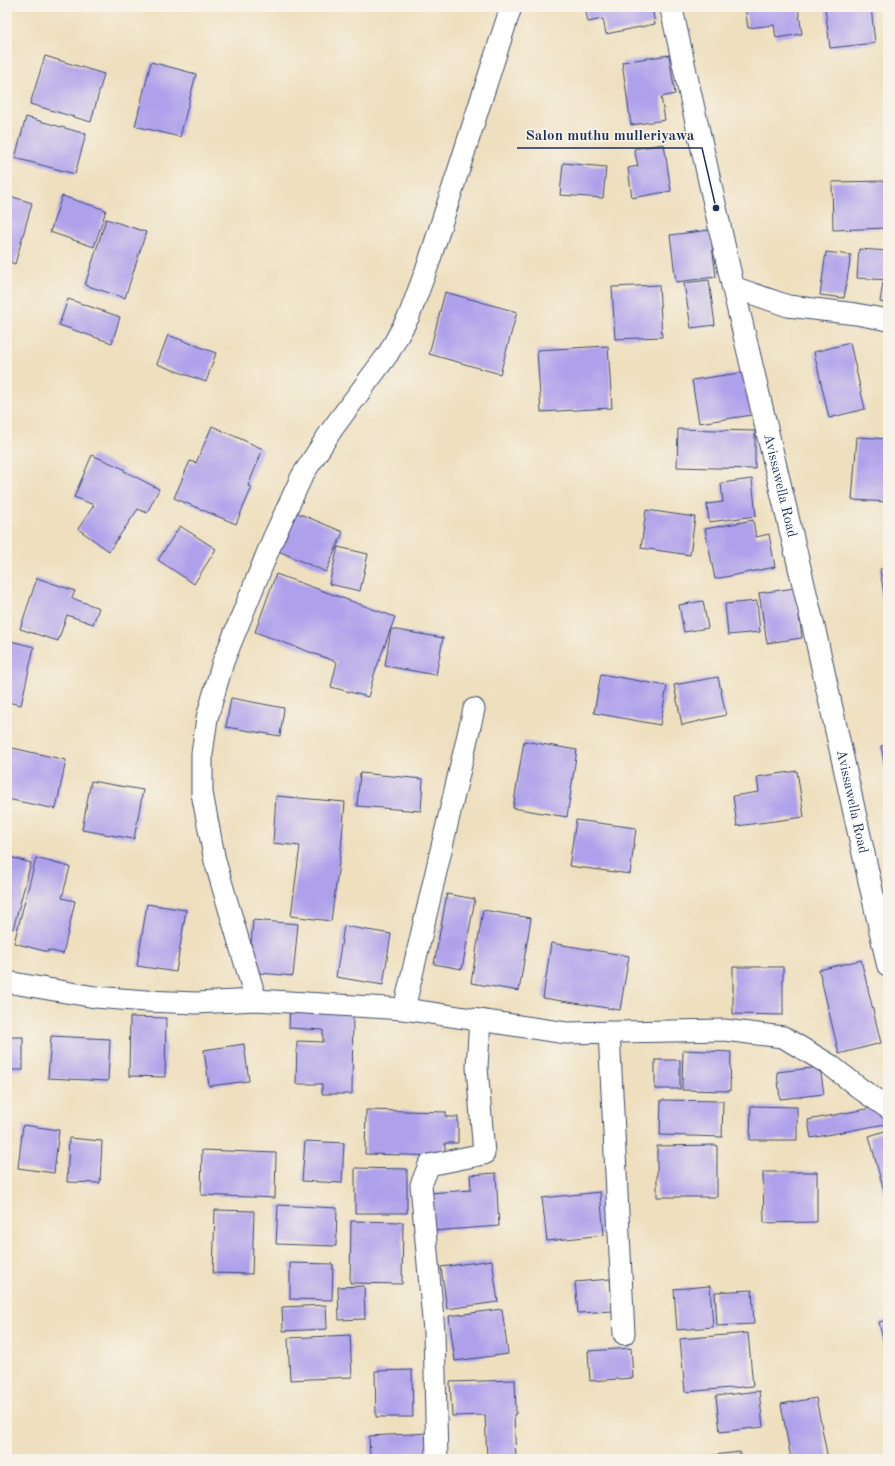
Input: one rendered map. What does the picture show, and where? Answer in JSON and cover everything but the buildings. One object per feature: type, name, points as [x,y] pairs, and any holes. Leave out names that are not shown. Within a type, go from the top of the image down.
[{"type":"main road","name":"Avissawella Road","points":[[671,7],[733,287],[815,633],[888,965]]},
{"type":"street","points":[[256,1000],[215,861],[202,793],[202,754],[207,718],[223,662],[272,539],[302,476],[333,428],[388,354],[409,316],[430,257],[511,7]]},
{"type":"street","points":[[733,287],[788,306],[856,314],[888,320]]},
{"type":"street","points":[[404,1009],[474,709]]},
{"type":"street","points":[[7,982],[95,997],[146,1001],[196,1003],[256,1000],[404,1009],[566,1032],[724,1030],[783,1037],[830,1065],[888,1108]]},
{"type":"street","points":[[437,1459],[434,1331],[421,1185],[429,1165],[484,1154],[477,1067],[480,1020]]},
{"type":"street","points":[[609,1032],[624,1334]]},
{"type":"place","name":"Salon muthu mulleriyawa","points":[[716,208]]}]
